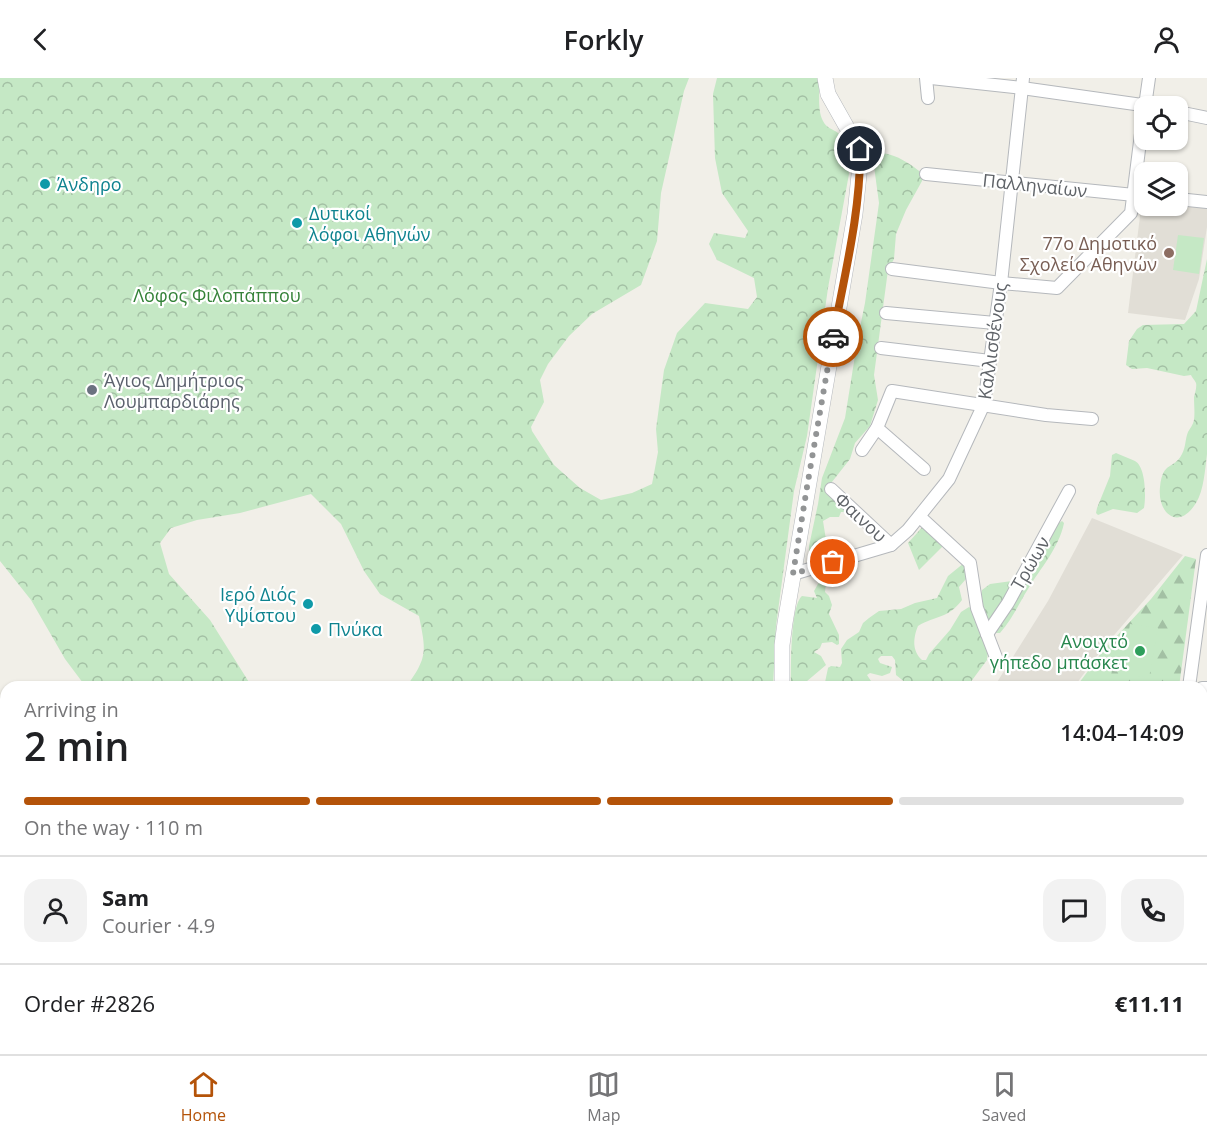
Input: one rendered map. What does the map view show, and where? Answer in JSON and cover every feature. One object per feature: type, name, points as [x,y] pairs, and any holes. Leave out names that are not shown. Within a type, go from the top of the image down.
[{"type":"street","points":[[782,681],[782,645],[855,214],[860,165],[860,149],[828,94],[825,78]]},
{"type":"street","points":[[926,78],[928,98]]},
{"type":"street","points":[[931,78],[1023,83],[1134,105]]},
{"type":"street","points":[[1147,96],[1149,78]]},
{"type":"street","name":"Καλλισθένους","points":[[793,574],[891,545],[920,517],[950,479],[984,404],[1001,283],[1023,83]]},
{"type":"street","points":[[1188,114],[1207,118]]},
{"type":"street","name":"Παλληναίων","points":[[926,174],[1134,194]]},
{"type":"street","points":[[1188,200],[1207,202]]},
{"type":"street","points":[[892,269],[1057,288],[1131,213],[1134,206]]},
{"type":"street","points":[[886,313],[995,324]]},
{"type":"street","points":[[881,348],[990,361]]},
{"type":"street","points":[[862,450],[877,428],[892,391],[1046,415],[1092,419]]},
{"type":"street","points":[[877,428],[924,469]]},
{"type":"street","name":"Φαινου","points":[[831,489],[891,545]]},
{"type":"street","name":"Τρώων","points":[[987,634],[1008,603],[1069,491]]},
{"type":"street","points":[[920,517],[970,563],[977,608],[997,660]]},
{"type":"street","points":[[1195,681],[1207,555]]},
{"type":"shaded area","name":"77ο Δημοτικό Σχολείο Αθηνών","points":[[1188,205],[1207,208],[1207,227],[1199,279],[1185,320],[1128,313],[1140,216],[1188,216]]},
{"type":"shaded area","points":[[1092,518],[1183,555],[1103,648],[1078,681],[998,681],[1048,601]]},
{"type":"green space","name":"Λόφος Φιλοπάππου","points":[[0,78],[689,78],[661,193],[657,241],[641,285],[592,314],[569,336],[548,364],[540,380],[544,402],[531,427],[532,431],[554,465],[580,488],[601,500],[632,493],[652,484],[658,452],[656,429],[664,370],[677,333],[705,303],[748,309],[757,297],[754,278],[717,260],[709,244],[714,233],[745,238],[748,231],[722,193],[715,158],[713,94],[717,78],[819,78],[821,117],[826,125],[838,133],[845,142],[849,174],[828,288],[807,436],[794,491],[776,626],[773,681],[410,681],[422,661],[424,646],[419,616],[380,594],[364,571],[341,524],[311,494],[171,528],[160,543],[169,574],[210,620],[248,681],[82,681],[65,659],[31,600],[0,561]]},
{"type":"green space","points":[[882,153],[899,158],[913,166],[922,173],[922,181],[896,234],[894,259],[888,270],[874,375],[878,400],[870,426],[855,443],[850,459],[828,487],[850,512],[841,512],[839,517],[830,517],[823,521],[826,553],[812,556],[809,554],[809,546],[822,478],[845,418],[865,303],[879,203],[873,159],[875,154]]},
{"type":"green space","points":[[1178,235],[1204,238],[1199,274],[1173,270]]},
{"type":"green space","points":[[1207,259],[1206,466],[1199,498],[1183,516],[1176,517],[1170,516],[1162,505],[1161,479],[1166,469],[1182,454],[1188,432],[1194,422],[1196,383],[1191,375],[1184,376],[1147,368],[1132,369],[1126,365],[1129,341],[1137,329],[1143,325],[1184,324],[1196,311]]},
{"type":"green space","points":[[1116,453],[1139,464],[1145,490],[1144,508],[1137,513],[1113,509],[1098,515],[1097,508],[1110,476],[1112,455]]},
{"type":"green space","points":[[1062,521],[1064,523],[1062,532],[1049,558],[1008,623],[1000,633],[995,633],[984,613],[981,601],[982,590],[990,584],[1012,581],[1019,569],[1046,545],[1055,526]]},
{"type":"green space","points":[[927,522],[948,541],[919,570],[908,543]]},
{"type":"green space","points":[[1185,556],[1196,559],[1180,681],[1080,681],[1103,651],[1151,599]]},
{"type":"green space","points":[[964,563],[968,570],[966,579],[959,587],[962,600],[947,614],[918,626],[914,644],[916,653],[922,660],[926,660],[961,612],[969,607],[972,609],[988,650],[987,660],[971,681],[904,681],[896,675],[895,660],[892,656],[881,656],[878,659],[880,663],[892,667],[890,673],[882,676],[870,673],[867,675],[871,681],[825,681],[828,668],[840,667],[841,649],[847,640],[859,632],[863,623],[879,611],[901,609],[937,598],[948,576]]},
{"type":"green space","points":[[824,580],[826,583],[825,592],[832,605],[829,614],[839,635],[839,644],[822,643],[820,648],[814,652],[821,656],[826,665],[807,681],[791,681],[795,612],[802,596],[817,598],[814,591]]},
{"type":"green space","name":"Ανοιχτό γήπεδο μπάσκετ","points":[[1130,624],[1158,628],[1149,678],[1122,673]]},
{"type":"green space","points":[[1099,656],[1115,659],[1110,681],[1093,681]]},
{"type":"way so far","points":[[833,337],[793,574],[833,562]]},
{"type":"place","name":"Άνδηρο","points":[[45,184]]},
{"type":"place","name":"Δυτικοί λόφοι Αθηνών","points":[[297,223]]},
{"type":"place","name":"77ο Δημοτικό Σχολείο Αθηνών","points":[[1169,253]]},
{"type":"place","name":"Άγιος Δημήτριος Λουμπαρδιάρης","points":[[92,390]]},
{"type":"place","name":"Ιερό Διός Υψίστου","points":[[308,604]]},
{"type":"place","name":"Πνύκα","points":[[316,629]]},
{"type":"place","name":"Ανοιχτό γήπεδο μπάσκετ","points":[[1140,651]]},
{"type":"route","points":[[833,337],[855,214],[860,149]]}]
